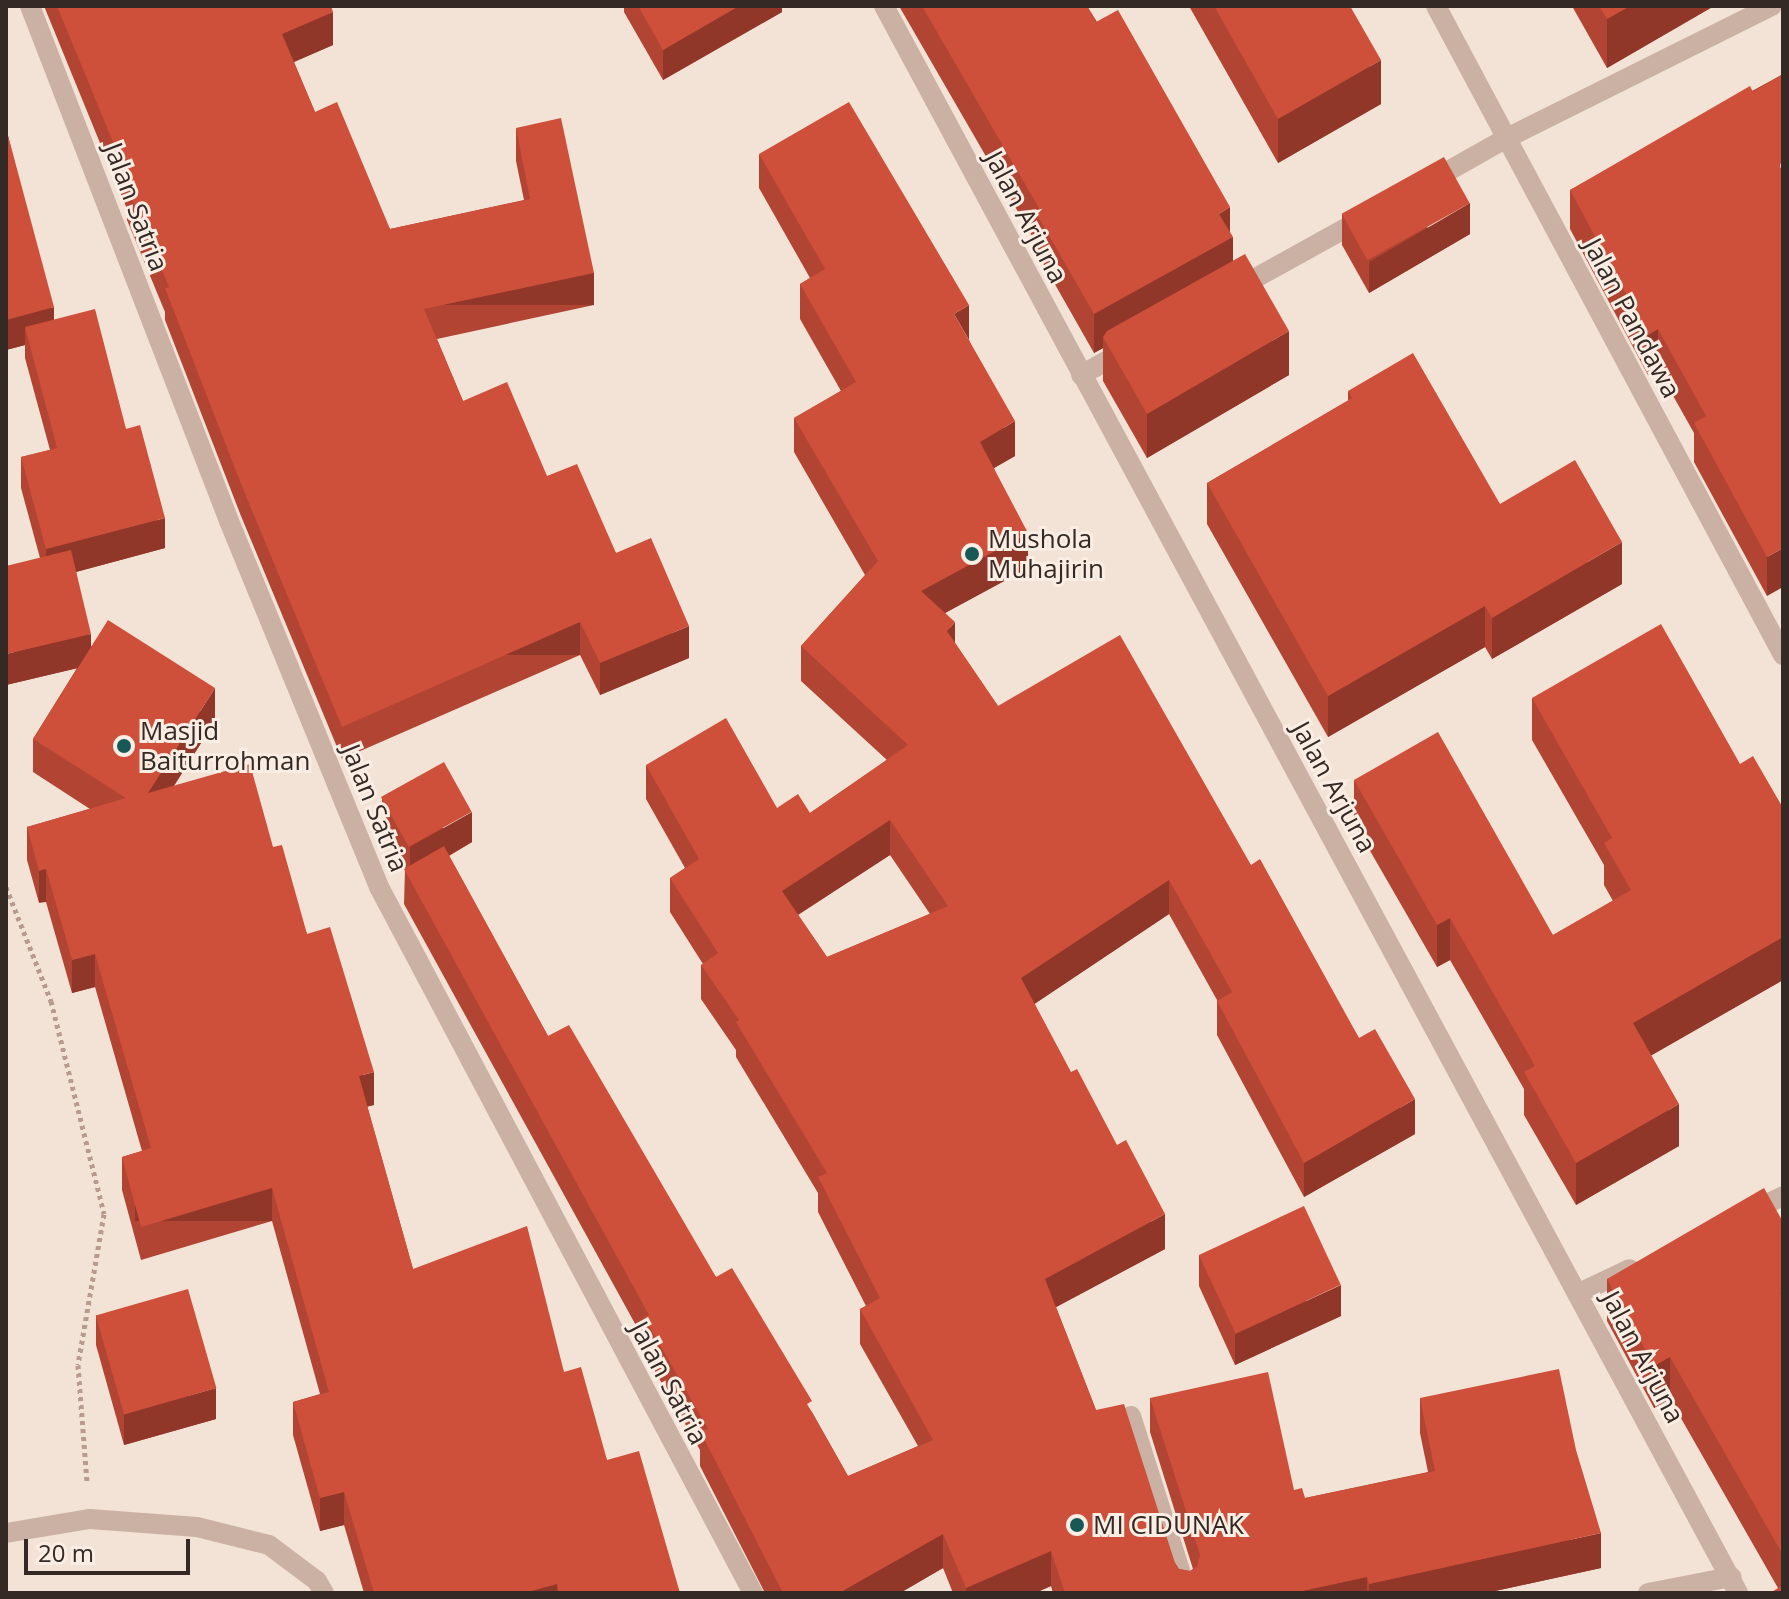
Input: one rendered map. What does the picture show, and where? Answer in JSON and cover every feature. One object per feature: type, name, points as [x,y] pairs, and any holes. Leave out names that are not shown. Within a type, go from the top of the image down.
[{"type":"street","name":"Jalan Satria","points":[[30,6],[229,521],[379,887],[753,1593]]},
{"type":"street","name":"Jalan Arjuna","points":[[884,6],[1734,1585]]},
{"type":"street","name":"Jalan Pandawa","points":[[1436,6],[1783,655]]},
{"type":"street","points":[[1410,192],[1507,138],[1772,6]]},
{"type":"street","points":[[1218,299],[1383,207]]},
{"type":"street","points":[[1081,375],[1149,337]]},
{"type":"street","points":[[1729,1222],[1783,1196]]},
{"type":"street","points":[[1579,1293],[1647,1261]]},
{"type":"street","points":[[1131,1416],[1187,1593]]},
{"type":"street","points":[[6,1533],[90,1519],[197,1527],[269,1545],[317,1581],[324,1593]]},
{"type":"street","points":[[1648,1593],[1734,1585]]},
{"type":"path","points":[[6,887],[51,1001],[104,1214],[78,1365],[90,1519]]},
{"type":"building","points":[[57,6],[331,6],[333,12],[282,34],[315,112],[337,102],[390,229],[530,199],[516,128],[561,118],[594,273],[424,309],[463,401],[507,382],[547,476],[577,464],[616,553],[651,538],[689,626],[600,663],[580,622],[342,727],[241,484],[165,288],[169,287],[127,188],[131,186]]},
{"type":"building","points":[[638,6],[739,6],[663,50]]},
{"type":"building","points":[[922,6],[1087,6],[1096,22],[1118,10],[1230,207],[1219,214],[1233,237],[1094,314],[1036,213],[1040,210]]},
{"type":"building","points":[[1214,6],[1350,6],[1381,60],[1278,119]]},
{"type":"building","points":[[1599,6],[1630,6],[1607,19]]},
{"type":"building","points":[[1783,74],[1783,162],[1779,165],[1783,172],[1783,548],[1767,557],[1694,423],[1706,416],[1658,329],[1648,335],[1570,190],[1750,86],[1753,92]]},
{"type":"building","points":[[849,102],[969,305],[954,314],[1015,421],[980,442],[1028,533],[921,591],[955,622],[947,631],[998,706],[1120,635],[1251,865],[1260,859],[1359,1038],[1375,1029],[1415,1099],[1304,1163],[1217,1001],[1232,992],[1169,880],[1021,978],[1071,1072],[1077,1069],[1117,1145],[1126,1140],[1165,1214],[1045,1279],[1096,1410],[1124,1404],[1175,1563],[1179,1569],[1190,1571],[1197,1567],[1200,1555],[1150,1398],[1268,1372],[1294,1490],[1302,1488],[1305,1498],[1435,1471],[1420,1398],[1559,1369],[1576,1450],[1601,1533],[1369,1584],[1367,1577],[1293,1593],[1065,1593],[1051,1551],[966,1588],[943,1534],[839,1593],[783,1593],[700,1431],[708,1429],[644,1317],[649,1315],[404,869],[444,846],[548,1036],[569,1025],[716,1277],[732,1268],[812,1401],[807,1404],[848,1476],[933,1440],[860,1309],[880,1298],[818,1177],[827,1173],[736,1022],[739,1020],[701,965],[718,953],[670,878],[699,859],[646,765],[726,718],[777,808],[798,794],[810,813],[908,745],[801,646],[878,561],[794,418],[856,382],[800,284],[825,269],[759,154]],"holes":[[[890,820],[948,906],[827,957],[782,891]]]},
{"type":"building","points":[[6,128],[54,307],[6,320]]},
{"type":"building","points":[[1444,157],[1470,203],[1367,260],[1342,214]]},
{"type":"building","points":[[1245,254],[1289,331],[1147,414],[1103,337],[1107,331]]},
{"type":"building","points":[[95,309],[126,429],[140,425],[165,518],[46,549],[21,457],[57,448],[25,327]]},
{"type":"building","points":[[1413,353],[1500,504],[1575,460],[1622,542],[1492,618],[1485,606],[1328,696],[1207,483],[1352,398],[1348,391]]},
{"type":"building","points":[[71,550],[91,634],[6,654],[6,566]]},
{"type":"building","points":[[108,620],[215,688],[148,793],[250,764],[273,847],[282,845],[307,934],[330,927],[374,1072],[359,1076],[413,1269],[527,1226],[564,1372],[581,1367],[607,1460],[639,1451],[680,1593],[559,1593],[557,1584],[524,1593],[374,1593],[344,1492],[320,1498],[293,1402],[329,1392],[272,1188],[141,1227],[122,1157],[151,1148],[95,954],[72,960],[46,869],[39,871],[27,827],[126,798],[33,739]]},
{"type":"building","points":[[1661,624],[1740,764],[1753,756],[1783,808],[1783,937],[1633,1023],[1679,1104],[1576,1163],[1524,1072],[1535,1066],[1450,918],[1437,925],[1354,780],[1438,732],[1553,935],[1631,890],[1604,843],[1612,838],[1532,698]]},
{"type":"building","points":[[444,762],[472,812],[409,847],[381,797]]},
{"type":"building","points":[[1764,1188],[1783,1222],[1783,1291],[1780,1293],[1783,1298],[1783,1555],[1670,1357],[1654,1366],[1607,1279]]},
{"type":"building","points":[[1304,1206],[1341,1285],[1236,1334],[1199,1255]]},
{"type":"building","points":[[188,1289],[216,1388],[124,1414],[96,1315]]},
{"type":"building","points":[[1783,1585],[1783,1593],[1770,1593]]},
{"type":"place","name":"Mushola Muhajirin","points":[[972,554]]},
{"type":"place","name":"Masjid Baiturrohman","points":[[124,746]]},
{"type":"place","name":"MI CIDUNAK","points":[[1077,1525]]}]
